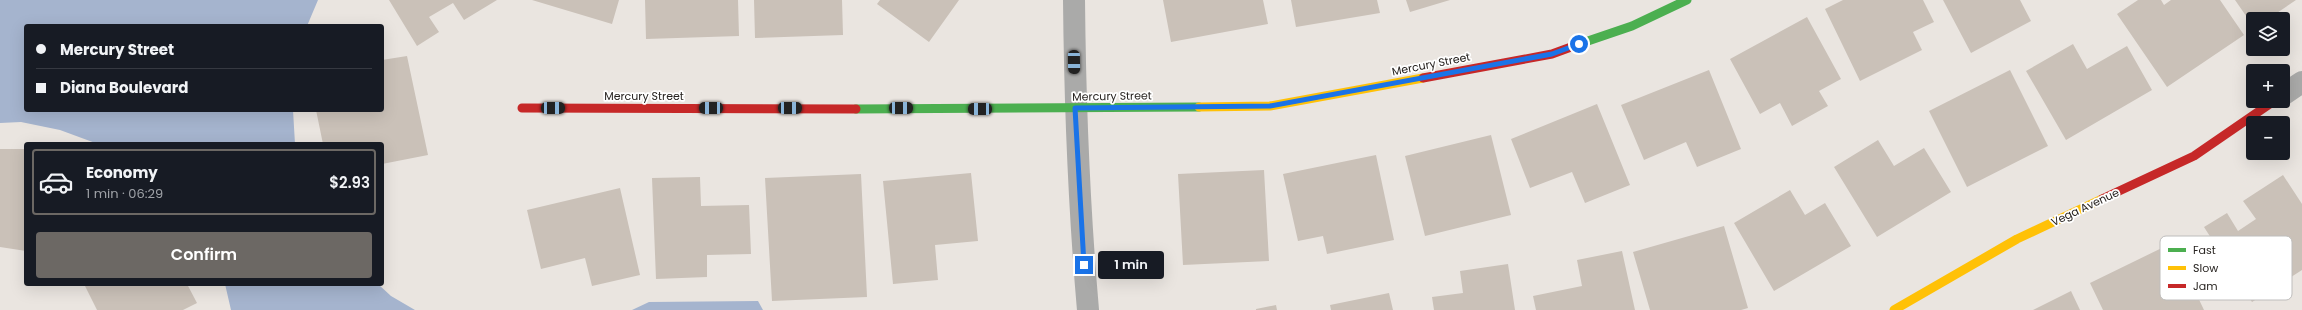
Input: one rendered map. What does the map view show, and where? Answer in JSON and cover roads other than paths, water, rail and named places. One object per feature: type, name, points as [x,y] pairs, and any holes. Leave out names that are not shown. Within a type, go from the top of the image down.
[{"type":"street","points":[[1074,0],[1075,108],[1079,206],[1088,310]]},
{"type":"street","name":"Mercury Street","points":[[522,108],[1075,108],[1278,105],[1552,54],[1632,26],[1687,0]]},
{"type":"street","points":[[2290,90],[2302,82]]},
{"type":"street","name":"Vega Avenue","points":[[1894,310],[2017,239],[2194,156],[2264,108]]},
{"type":"water","points":[[0,0],[318,0],[308,24],[24,24],[24,112],[293,112],[295,142],[93,142],[60,130],[21,122],[0,123]]},
{"type":"water","points":[[225,286],[380,286],[391,296],[415,310],[231,310]]},
{"type":"water","points":[[758,301],[763,310],[632,310],[649,302]]}]
